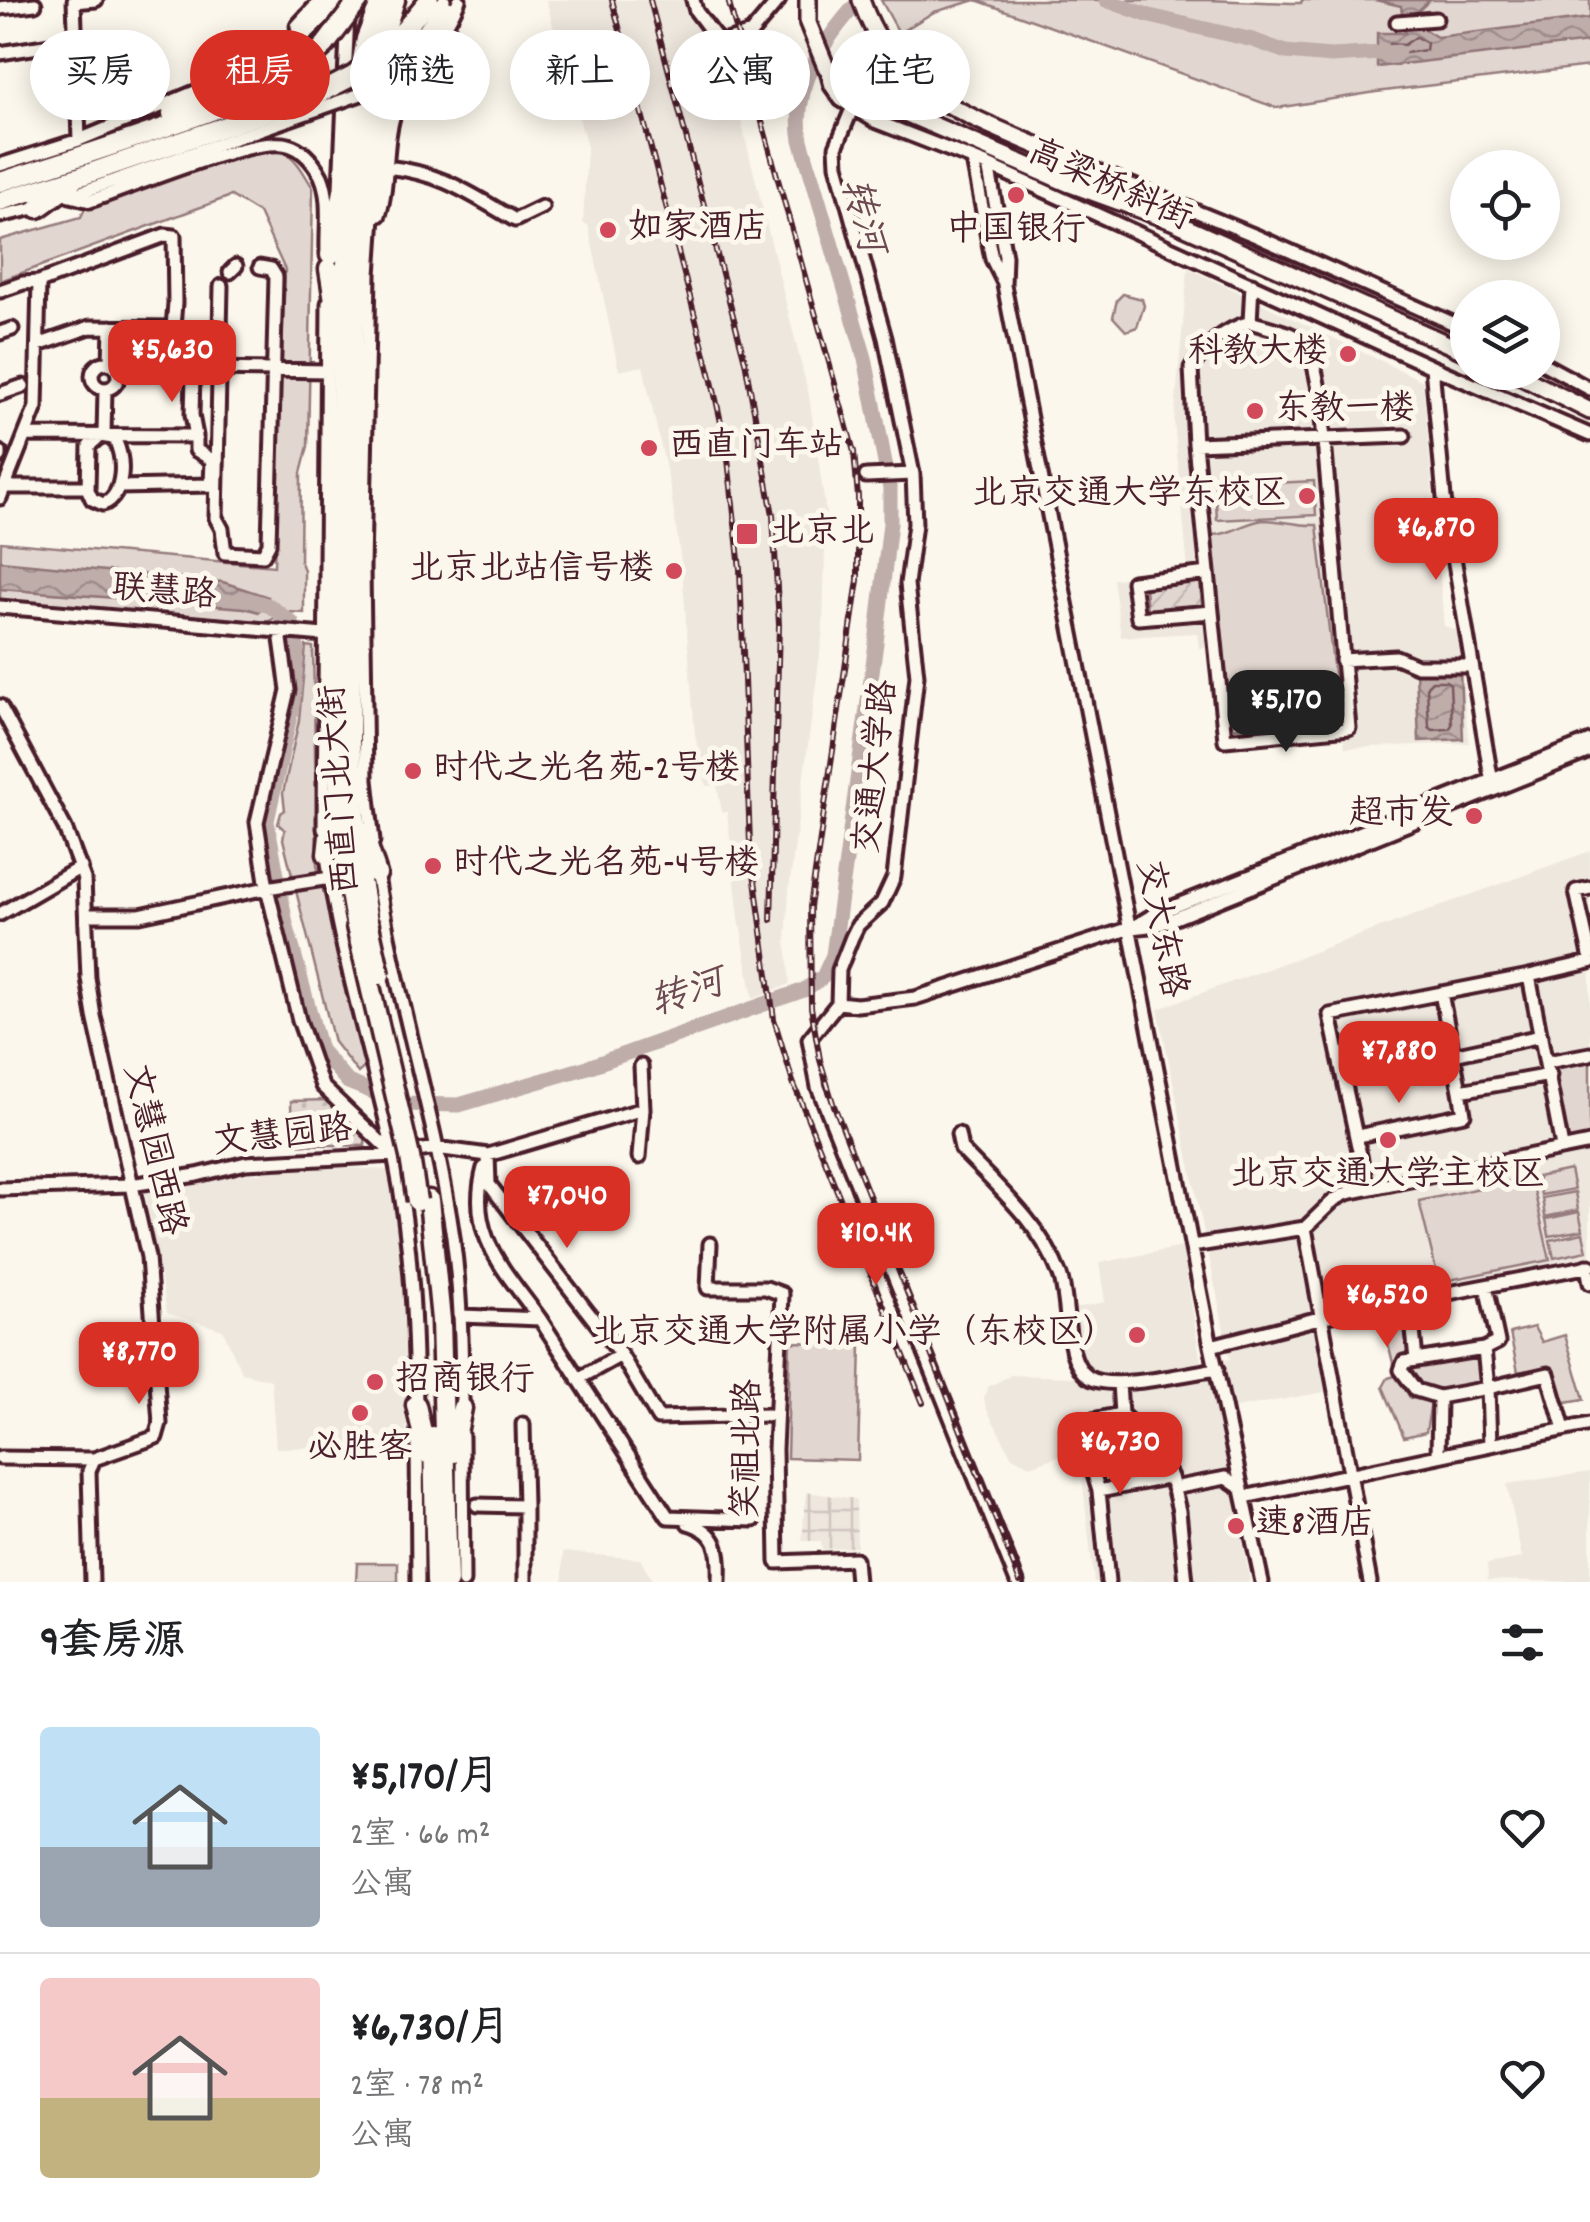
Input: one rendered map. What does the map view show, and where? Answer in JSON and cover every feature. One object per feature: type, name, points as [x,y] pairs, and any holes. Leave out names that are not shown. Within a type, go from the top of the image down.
[{"type":"highway","points":[[0,182],[158,121],[242,79],[286,48],[319,10],[334,0]]},
{"type":"highway","points":[[80,148],[252,96],[296,70],[325,44],[359,0]]},
{"type":"highway","name":"西直门北大街","points":[[362,922],[350,742],[355,296],[361,59],[381,0]]},
{"type":"highway","name":"西直门北大街","points":[[396,0],[373,68],[342,351],[336,764],[347,875],[362,922],[410,1157],[423,1200],[448,1582]]},
{"type":"highway","points":[[330,93],[390,46],[429,0]]},
{"type":"highway","points":[[0,201],[258,120]]},
{"type":"highway","points":[[38,208],[81,176]]},
{"type":"highway","points":[[342,351],[329,262],[358,188]]},
{"type":"highway","points":[[355,365],[370,239],[358,188]]},
{"type":"highway","points":[[327,854],[336,764]]},
{"type":"highway","points":[[352,798],[377,874]]},
{"type":"highway","points":[[416,1405],[440,1486]]},
{"type":"highway","points":[[440,1486],[462,1408]]},
{"type":"highway","name":"西直门北大街","points":[[436,1582],[440,1486]]},
{"type":"main road","points":[[808,0],[808,24],[826,67]]},
{"type":"main road","name":"高梁桥斜街","points":[[861,0],[875,30]]},
{"type":"main road","name":"高梁桥斜街","points":[[826,67],[830,70]]},
{"type":"main road","name":"高梁桥斜街","points":[[970,116],[1068,160],[1092,177],[1450,334]]},
{"type":"main road","name":"高梁桥斜街","points":[[916,120],[984,155],[1172,222],[1450,345]]},
{"type":"main road","points":[[1560,384],[1590,400]]},
{"type":"main road","points":[[1548,390],[1590,411]]},
{"type":"street","points":[[75,30],[74,1],[96,0]]},
{"type":"street","points":[[329,262],[340,186],[349,0]]},
{"type":"street","name":"西直门北大街","points":[[444,0],[404,60],[384,109],[378,143],[369,271],[365,703],[366,780],[377,874],[398,982],[427,1098],[453,1237],[461,1316],[463,1582]]},
{"type":"street","points":[[373,233],[382,207],[389,129],[402,95],[444,30],[456,0]]},
{"type":"street","points":[[330,98],[390,84],[409,65],[456,0]]},
{"type":"street","points":[[693,0],[696,11],[720,43],[751,33],[780,0]]},
{"type":"street","points":[[0,8],[36,4]]},
{"type":"street","points":[[1396,22],[1436,18]]},
{"type":"street","points":[[0,52],[30,48]]},
{"type":"street","points":[[826,67],[830,82]]},
{"type":"street","points":[[0,165],[80,148],[79,120]]},
{"type":"street","points":[[0,216],[72,196],[269,120]]},
{"type":"street","name":"交通大学路","points":[[838,1004],[840,970],[852,937],[858,925],[882,903],[894,878],[917,676],[907,584],[914,524],[908,474],[885,338],[840,184],[836,147],[847,120]]},
{"type":"street","name":"高梁桥斜街","points":[[886,120],[984,155],[1252,284],[1590,435]]},
{"type":"street","points":[[984,155],[994,130]]},
{"type":"street","points":[[72,196],[90,201],[252,146],[288,145],[307,156],[323,181],[329,262]]},
{"type":"street","name":"交大东路","points":[[984,155],[1005,256],[1004,285],[1211,1346],[1262,1582]]},
{"type":"street","name":"高梁桥斜街","points":[[1068,160],[1256,236],[1450,322]]},
{"type":"street","points":[[386,167],[424,171],[515,220],[542,207]]},
{"type":"street","points":[[0,291],[39,282],[165,235],[173,236],[175,303],[170,376],[219,369],[327,370]]},
{"type":"street","name":"西直门北大街","points":[[329,262],[322,816],[330,878],[394,1155],[411,1252],[418,1582]]},
{"type":"street","points":[[221,286],[216,518],[226,554],[262,555],[268,551],[276,275],[270,268],[260,267]]},
{"type":"street","points":[[39,282],[36,403],[2,493],[88,487]]},
{"type":"street","points":[[1250,322],[1252,284]]},
{"type":"street","points":[[1250,322],[1304,340],[1312,350],[1324,439],[1348,728],[1225,740],[1191,368],[1218,336],[1250,322]]},
{"type":"street","points":[[106,363],[107,327]]},
{"type":"street","points":[[38,345],[77,330],[172,328]]},
{"type":"street","points":[[106,363],[118,370],[118,380],[115,386],[105,389],[96,386],[92,378],[94,369],[106,363]]},
{"type":"street","points":[[1432,367],[1444,498],[1493,785]]},
{"type":"street","points":[[1560,372],[1590,388]]},
{"type":"street","points":[[119,487],[212,485],[212,460],[196,450],[193,374]]},
{"type":"street","points":[[1560,380],[1565,386]]},
{"type":"street","points":[[0,394],[23,386]]},
{"type":"street","points":[[104,436],[105,389]]},
{"type":"street","points":[[26,435],[196,436]]},
{"type":"street","points":[[104,436],[114,439],[119,448],[119,487],[115,498],[103,504],[91,498],[88,487],[89,446],[104,436]]},
{"type":"street","points":[[1195,444],[1404,436]]},
{"type":"street","points":[[870,476],[908,474]]},
{"type":"street","points":[[1208,573],[1133,582],[1138,618],[1212,612]]},
{"type":"street","name":"联慧路","points":[[0,607],[324,635]]},
{"type":"street","points":[[284,632],[288,690],[257,822],[268,891],[299,1020],[322,1086],[394,1155]]},
{"type":"street","points":[[1342,660],[1396,657],[1427,668],[1471,666]]},
{"type":"street","name":"文慧园西路","points":[[0,706],[65,828],[81,867],[94,1016],[148,1257],[160,1423],[156,1436],[142,1444],[94,1459],[0,1458]]},
{"type":"street","points":[[1017,1582],[818,1086],[809,1039],[838,1004],[916,998],[1131,928],[1158,925],[1590,741]]},
{"type":"street","points":[[1493,785],[1590,751]]},
{"type":"street","points":[[0,914],[81,867]]},
{"type":"street","points":[[88,915],[140,915],[330,878]]},
{"type":"street","points":[[1367,1188],[1330,1015],[1529,976],[1590,959],[1576,891],[1590,888]]},
{"type":"street","points":[[1529,976],[1562,1147]]},
{"type":"street","points":[[1358,1136],[1464,1114],[1441,993]]},
{"type":"street","points":[[1453,1055],[1541,1036]]},
{"type":"street","points":[[1460,1091],[1590,1054]]},
{"type":"street","points":[[639,1157],[644,1109],[641,1066]]},
{"type":"street","points":[[488,1154],[644,1109]]},
{"type":"street","points":[[386,1124],[431,1122]]},
{"type":"street","points":[[958,1134],[960,1149],[1030,1221],[1057,1268],[1067,1297],[1070,1341],[1078,1366],[1090,1379],[1119,1383],[1216,1369]]},
{"type":"street","points":[[1192,1246],[1305,1228],[1347,1192],[1590,1143]]},
{"type":"street","name":"文慧园路","points":[[0,1189],[130,1185],[246,1163],[394,1155],[436,1148],[488,1154]]},
{"type":"street","points":[[488,1154],[477,1196],[488,1246],[668,1517],[702,1527],[720,1550],[719,1582]]},
{"type":"street","points":[[488,1154],[489,1184],[621,1355],[658,1418],[768,1415]]},
{"type":"street","points":[[400,1188],[442,1181]]},
{"type":"street","points":[[1305,1228],[1370,1582]]},
{"type":"street","name":"笑祖北路","points":[[710,1244],[708,1288],[766,1288],[782,1294],[775,1449],[776,1562],[856,1560],[856,1582]]},
{"type":"street","points":[[1211,1346],[1323,1317],[1588,1266],[1590,1283]]},
{"type":"street","points":[[1486,1286],[1498,1342],[1484,1349],[1404,1362],[1401,1370],[1416,1390],[1439,1397],[1548,1374],[1564,1429]]},
{"type":"street","points":[[1410,1300],[1416,1360]]},
{"type":"street","points":[[461,1316],[540,1319]]},
{"type":"street","points":[[1484,1349],[1490,1445]]},
{"type":"street","points":[[578,1379],[621,1355]]},
{"type":"street","points":[[1119,1383],[1121,1414],[1153,1443],[1172,1482],[1186,1582]]},
{"type":"street","points":[[1438,1456],[1439,1397]]},
{"type":"street","points":[[1108,1582],[1099,1492],[1078,1423],[1121,1414]]},
{"type":"street","points":[[523,1424],[525,1582]]},
{"type":"street","points":[[1099,1492],[1226,1478],[1243,1493],[1590,1424]]},
{"type":"street","points":[[92,1582],[89,1471],[94,1459]]},
{"type":"street","points":[[477,1505],[525,1506]]},
{"type":"street","points":[[668,1517],[754,1520]]},
{"type":"shaded area","points":[[546,0],[688,0],[694,21],[702,30],[670,30],[670,120],[741,120],[809,396],[826,513],[823,631],[789,889],[786,942],[790,984],[753,999],[727,812],[722,812],[717,785],[706,786],[695,735],[682,569],[671,492],[643,366],[619,371],[588,225],[583,223],[587,147],[579,120],[650,120],[650,30],[554,30]]},
{"type":"shaded area","points":[[881,0],[976,0],[934,12],[897,30]]},
{"type":"shaded area","points":[[976,0],[1590,0],[1590,66],[1277,108]]},
{"type":"shaded area","points":[[257,148],[286,153],[313,188],[308,446],[301,473],[304,613],[287,612],[267,622],[0,600],[1,542],[274,566],[285,270],[259,213],[231,196],[0,281],[0,240],[81,217],[87,204]]},
{"type":"shaded area","name":"北京交通大学东校区","points":[[1188,268],[1423,381],[1444,626],[1462,632],[1466,662],[1461,666],[1469,743],[1345,748],[1343,733],[1220,744],[1211,647],[1199,648],[1197,633],[1121,637],[1113,579],[1188,571],[1174,421]]},
{"type":"shaded area","points":[[1123,294],[1142,299],[1144,306],[1137,327],[1126,331],[1113,317],[1117,300]]},
{"type":"shaded area","points":[[1314,481],[1316,515],[1217,520],[1215,486]]},
{"type":"shaded area","points":[[1263,520],[1317,525],[1340,726],[1266,734],[1243,727],[1225,728],[1211,535]]},
{"type":"shaded area","points":[[1200,582],[1202,606],[1147,611],[1145,587]]},
{"type":"shaded area","points":[[306,646],[313,647],[317,865],[366,1066],[358,1073],[334,1042],[283,839],[285,830],[278,824],[285,810],[283,793],[299,720]]},
{"type":"shaded area","name":"北京交通大学主校区","points":[[1590,851],[1590,1295],[1584,1271],[1315,1325],[1325,1392],[1219,1411],[1250,1582],[1094,1582],[1081,1468],[1075,1450],[1031,1466],[1012,1457],[984,1398],[988,1387],[1011,1375],[1073,1377],[1090,1373],[1081,1361],[1076,1308],[1105,1302],[1099,1263],[1182,1247],[1201,1363],[1230,1359],[1158,1009]]},
{"type":"shaded area","points":[[1590,1054],[1590,1140],[1561,1144],[1551,1061]]},
{"type":"shaded area","points":[[327,1100],[366,1136],[365,1146],[292,1144],[291,1101]]},
{"type":"shaded area","points":[[331,1167],[390,1170],[402,1252],[407,1446],[276,1448],[271,1380],[242,1373],[223,1330],[167,1313],[145,1193],[245,1174]]},
{"type":"shaded area","points":[[1570,1170],[1574,1189],[1541,1195],[1537,1177]]},
{"type":"shaded area","points":[[1531,1177],[1550,1260],[1439,1282],[1419,1201]]},
{"type":"shaded area","points":[[1575,1192],[1578,1210],[1545,1217],[1542,1198]]},
{"type":"shaded area","points":[[1579,1212],[1583,1230],[1549,1236],[1546,1219]]},
{"type":"shaded area","points":[[1583,1233],[1587,1251],[1554,1258],[1550,1240]]},
{"type":"shaded area","points":[[1403,1311],[1408,1354],[1393,1363],[1381,1314]]},
{"type":"shaded area","points":[[1534,1327],[1542,1342],[1565,1335],[1584,1399],[1565,1402],[1548,1367],[1518,1372],[1510,1333]]},
{"type":"shaded area","points":[[790,1342],[861,1344],[858,1460],[787,1458]]},
{"type":"shaded area","points":[[1481,1355],[1484,1385],[1461,1390],[1432,1391],[1406,1371],[1408,1366]]},
{"type":"shaded area","points":[[1398,1375],[1410,1398],[1431,1402],[1426,1432],[1404,1437],[1383,1387],[1388,1378]]},
{"type":"shaded area","points":[[1590,1472],[1590,1582],[1488,1580],[1487,1564],[1522,1558],[1507,1484]]},
{"type":"shaded area","points":[[806,1492],[856,1499],[857,1547],[822,1549],[821,1541],[802,1541]]},
{"type":"shaded area","points":[[563,1552],[640,1559],[653,1582],[563,1582]]},
{"type":"shaded area","points":[[357,1563],[398,1563],[398,1582],[356,1582]]},
{"type":"water","points":[[1375,0],[1430,0],[1419,10],[1425,30],[1437,37],[1590,18],[1590,42],[1377,67],[1377,33],[1405,33],[1401,6]]},
{"type":"water","points":[[0,561],[223,582],[268,597],[259,612],[0,589]]},
{"type":"water","points":[[1460,670],[1463,739],[1419,741],[1416,672]]},
{"type":"waterway","name":"转河","points":[[247,599],[270,606],[292,623],[297,648],[293,702],[267,821],[286,924],[320,1050],[348,1082],[403,1104],[459,1105],[588,1067],[804,990],[823,977],[833,955],[876,643],[890,523],[890,489],[865,358],[801,140],[799,120],[806,82],[814,64],[860,0]]},
{"type":"waterway","name":"转河","points":[[1106,0],[1150,16],[1253,40],[1286,52],[1331,56],[1398,52]]},
{"type":"railway","points":[[612,0],[727,450],[740,569],[750,844],[774,1019],[793,1082],[923,1403]]},
{"type":"railway","points":[[650,0],[745,361],[773,515],[779,625],[771,920]]},
{"type":"railway","points":[[728,0],[854,452],[858,497],[858,580],[810,907],[811,1007],[820,1060],[833,1103],[1020,1582]]},
{"type":"place","name":"中国银行","points":[[1016,195]]},
{"type":"place","name":"如家酒店","points":[[608,230]]},
{"type":"place","name":"科教大楼","points":[[1348,354]]},
{"type":"place","name":"东教一楼","points":[[1255,411]]},
{"type":"place","name":"西直门车站","points":[[649,448]]},
{"type":"place","name":"北京交通大学东校区","points":[[1307,496]]},
{"type":"place","name":"北京北","points":[[747,534]]},
{"type":"place","name":"北京北站信号楼","points":[[674,571]]},
{"type":"place","name":"时代之光名苑-2号楼","points":[[413,771]]},
{"type":"place","name":"超市发","points":[[1474,816]]},
{"type":"place","name":"时代之光名苑-4号楼","points":[[433,866]]},
{"type":"place","name":"北京交通大学主校区","points":[[1388,1140]]},
{"type":"place","name":"北京交通大学附属小学（东校区）","points":[[1137,1335]]},
{"type":"place","name":"招商银行","points":[[375,1382]]},
{"type":"place","name":"必胜客","points":[[360,1413]]},
{"type":"place","name":"速8酒店","points":[[1236,1526]]}]
